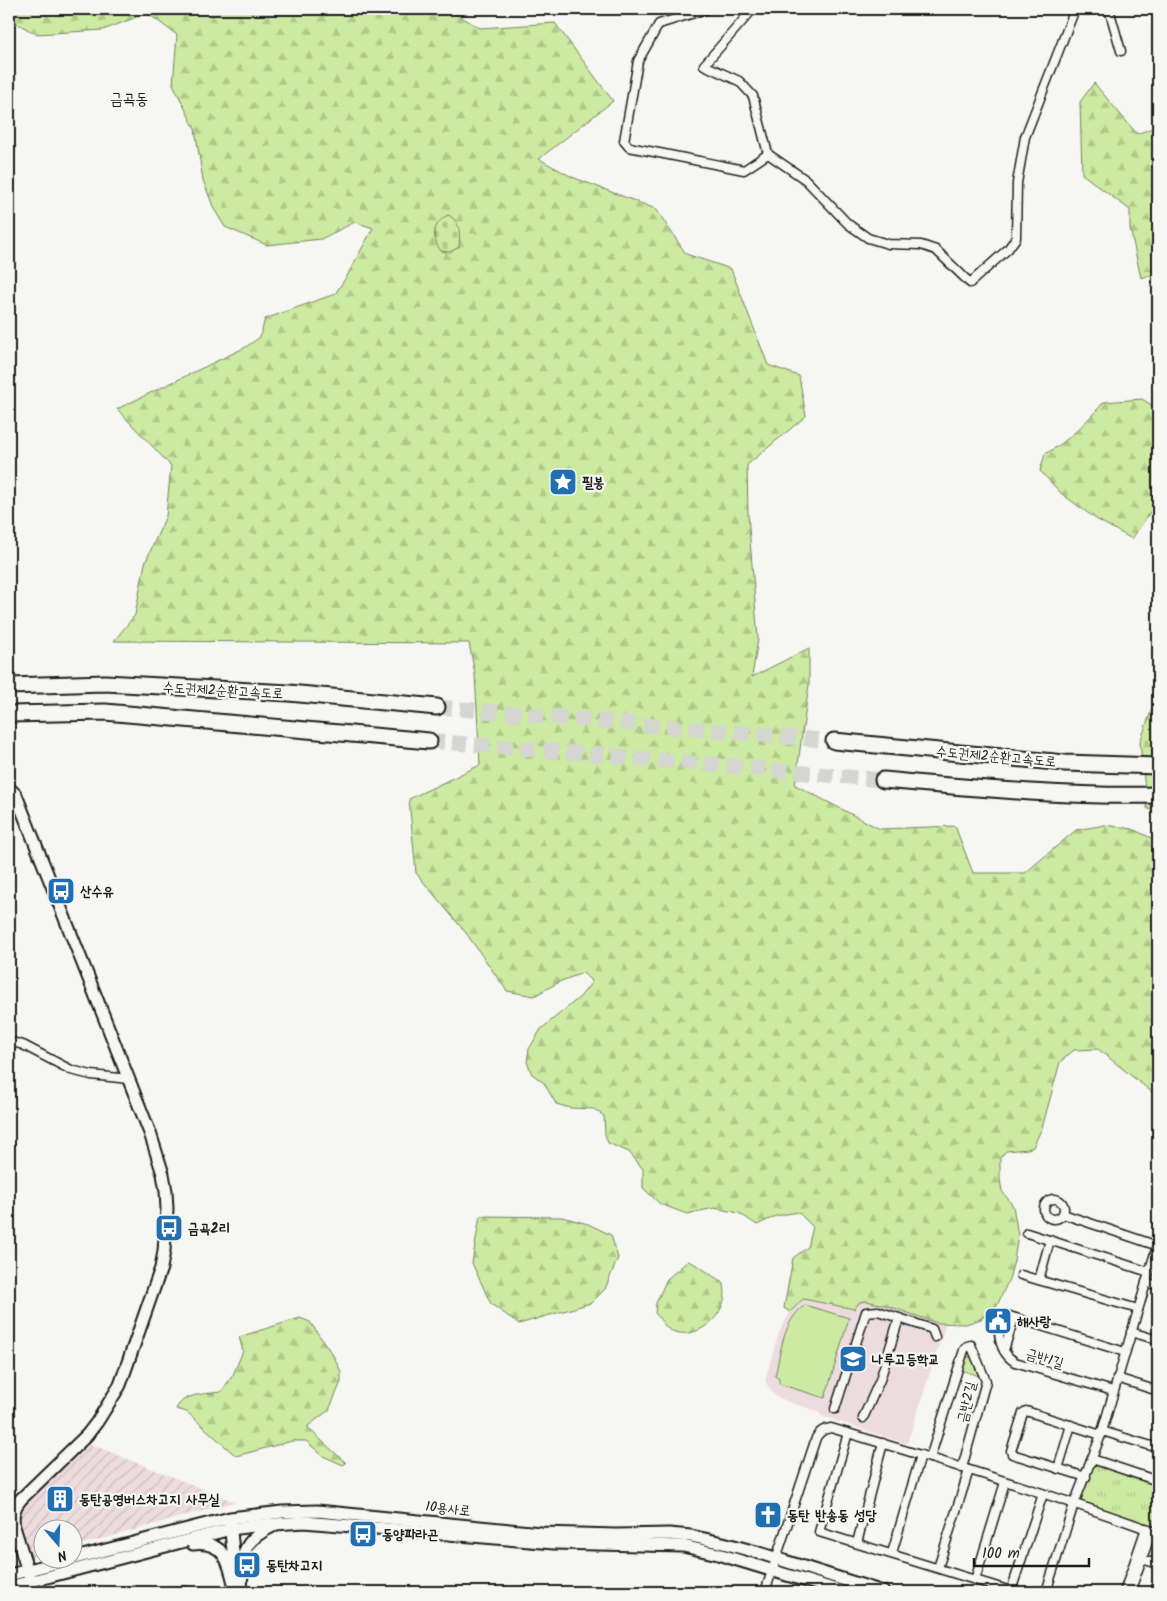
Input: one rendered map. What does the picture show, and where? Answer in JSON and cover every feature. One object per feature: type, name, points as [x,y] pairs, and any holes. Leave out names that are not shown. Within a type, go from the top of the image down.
[{"type":"highway","name":"수도권제2순환고속도로","points":[[9,686],[105,683],[289,693],[436,706]]},
{"type":"highway","points":[[9,714],[105,712],[429,741]]},
{"type":"highway","name":"수도권제2순환고속도로","points":[[834,741],[1065,763],[1158,766]]},
{"type":"highway","points":[[883,780],[1033,792],[1158,795]]},
{"type":"street","points":[[707,9],[659,24],[638,61],[624,141],[629,147],[744,170],[768,154]]},
{"type":"street","points":[[753,9],[704,65],[739,81],[753,96],[768,154],[806,180],[848,224],[868,238],[888,244],[921,245],[936,250],[970,283],[1008,249],[1016,238],[1017,183],[1025,137],[1075,9]]},
{"type":"street","points":[[1108,9],[1121,50]]},
{"type":"street","points":[[9,788],[16,795],[129,1079],[163,1174],[167,1209],[163,1259],[120,1385],[97,1422],[86,1435],[21,1499],[14,1509],[14,1527],[31,1581]]},
{"type":"street","points":[[9,1044],[23,1045],[71,1070],[91,1075],[129,1079]]},
{"type":"street","points":[[1046,1592],[1074,1504],[1102,1433],[1157,1246],[1063,1214]]},
{"type":"street","points":[[1026,1233],[1149,1272]]},
{"type":"street","points":[[1039,1280],[1050,1240]]},
{"type":"street","points":[[1021,1275],[1138,1309]]},
{"type":"street","points":[[1146,1282],[1158,1286]]},
{"type":"street","points":[[835,1409],[866,1312],[878,1311],[899,1318],[932,1330],[936,1337]]},
{"type":"street","points":[[1004,1350],[1010,1316],[1125,1352]]},
{"type":"street","points":[[863,1418],[880,1380],[899,1318]]},
{"type":"street","points":[[1131,1332],[1158,1340]]},
{"type":"street","points":[[999,1333],[1004,1350]]},
{"type":"street","name":"금반2길","points":[[930,1458],[964,1350],[971,1345],[986,1381],[966,1469],[938,1568]]},
{"type":"street","name":"금반1길","points":[[1004,1350],[1007,1357],[1015,1362],[1113,1391]]},
{"type":"street","points":[[1117,1378],[1158,1390]]},
{"type":"street","points":[[1086,1477],[1014,1456],[1011,1451],[1024,1412],[1158,1448]]},
{"type":"street","points":[[1058,1469],[1071,1426]]},
{"type":"street","points":[[765,1592],[818,1433],[826,1428],[883,1443],[966,1469],[1152,1531],[1124,1592]]},
{"type":"street","points":[[848,1433],[819,1532],[1011,1591],[1043,1494]]},
{"type":"street","points":[[857,1543],[883,1443]]},
{"type":"street","points":[[892,1554],[921,1455]]},
{"type":"street","points":[[1092,1459],[1158,1481]]},
{"type":"street","points":[[975,1580],[1006,1482]]},
{"type":"street","name":"10용사로","points":[[9,1587],[230,1524],[282,1512],[317,1511],[541,1532],[616,1535],[669,1534],[707,1539],[883,1592]]},
{"type":"street","name":"10용사로","points":[[9,1575],[31,1581],[125,1557],[230,1524],[304,1522],[554,1543],[682,1546],[718,1554],[843,1592]]},
{"type":"street","points":[[238,1592],[243,1557],[251,1539],[264,1530],[286,1523]]},
{"type":"street","points":[[230,1524],[238,1592]]},
{"type":"street","points":[[125,1557],[147,1556],[191,1544],[204,1543],[213,1546],[224,1554],[238,1592]]},
{"type":"street","points":[[1139,1558],[1158,1564]]},
{"type":"street","points":[[1130,1592],[1139,1558]]},
{"type":"street","points":[[180,1592],[186,1592]]},
{"type":"shaded area","name":"나루고등학교","points":[[803,1299],[854,1309],[860,1302],[866,1301],[885,1305],[937,1323],[945,1323],[907,1444],[822,1416],[817,1411],[788,1402],[774,1395],[765,1381],[778,1335],[790,1312]]},
{"type":"shaded area","points":[[90,1444],[235,1502],[82,1544],[82,1518],[32,1518],[32,1558],[30,1558],[19,1520],[23,1504]]},
{"type":"green space","points":[[9,9],[448,9],[480,28],[555,23],[613,101],[539,159],[572,177],[656,209],[686,254],[731,269],[768,365],[799,376],[806,416],[747,465],[748,515],[758,639],[752,677],[809,648],[809,685],[795,785],[880,829],[955,826],[973,873],[1025,873],[1076,830],[1105,825],[1132,829],[1158,841],[1158,1097],[1098,1049],[1074,1050],[1060,1062],[1042,1128],[1033,1147],[1006,1151],[1000,1158],[1002,1191],[1013,1206],[1018,1235],[1009,1279],[996,1308],[981,1319],[966,1324],[937,1323],[885,1305],[866,1301],[860,1302],[854,1309],[803,1299],[790,1312],[784,1308],[793,1258],[808,1247],[813,1227],[798,1212],[776,1216],[757,1225],[739,1213],[714,1208],[687,1214],[660,1204],[643,1188],[643,1169],[629,1152],[608,1143],[605,1135],[604,1116],[594,1109],[570,1108],[556,1104],[544,1083],[532,1074],[527,1062],[529,1049],[541,1029],[580,997],[592,982],[583,973],[561,981],[534,996],[507,991],[466,933],[416,873],[409,799],[480,765],[475,674],[469,643],[114,641],[135,615],[145,563],[166,516],[171,466],[117,409],[246,347],[260,337],[265,319],[335,294],[373,228],[355,222],[321,239],[267,245],[225,227],[214,209],[203,180],[195,129],[173,84],[177,35],[147,13],[103,30],[36,34],[9,19]]},
{"type":"green space","points":[[1094,83],[1137,134],[1158,126],[1158,273],[1141,278],[1130,228],[1130,210],[1082,174],[1080,102]]},
{"type":"green space","points":[[448,215],[455,221],[459,233],[459,247],[450,252],[441,251],[435,236],[436,227],[439,222]]},
{"type":"green space","points":[[1142,399],[1158,409],[1158,500],[1132,539],[1096,519],[1062,494],[1040,471],[1045,454],[1054,449],[1084,424],[1104,402]]},
{"type":"green space","points":[[1158,696],[1158,814],[1147,808],[1140,742]]},
{"type":"green space","points":[[480,1216],[562,1217],[588,1224],[611,1235],[618,1258],[605,1289],[591,1303],[519,1324],[491,1304],[472,1263]]},
{"type":"green space","points":[[688,1261],[723,1282],[725,1293],[723,1304],[710,1323],[689,1333],[678,1333],[667,1328],[655,1313],[656,1303],[667,1279]]},
{"type":"green space","points":[[805,1305],[849,1318],[825,1398],[779,1384],[779,1379],[775,1376],[787,1328],[792,1319]]},
{"type":"green space","points":[[300,1318],[310,1322],[334,1357],[341,1372],[341,1382],[329,1410],[308,1426],[346,1463],[343,1465],[323,1456],[306,1441],[292,1441],[236,1456],[187,1412],[176,1409],[179,1404],[190,1397],[221,1392],[233,1375],[243,1351],[239,1337]]},
{"type":"green space","points":[[967,1356],[973,1358],[979,1376],[961,1370]]},
{"type":"green space","points":[[1094,1463],[1158,1483],[1158,1514],[1153,1527],[1080,1502]]},
{"type":"tunnel","points":[[437,707],[834,741]]},
{"type":"tunnel","points":[[429,741],[883,780]]},
{"type":"place","name":"필봉","points":[[563,482]]},
{"type":"place","name":"산수유","points":[[61,891]]},
{"type":"place","name":"금곡2리","points":[[169,1228]]},
{"type":"place","name":"해사랑","points":[[998,1321]]},
{"type":"place","name":"나루고등학교","points":[[853,1359]]},
{"type":"place","name":"동탄공영버스차고지 사무실","points":[[60,1499]]},
{"type":"place","name":"동탄 반송동 성당","points":[[768,1515]]},
{"type":"place","name":"동양파라곤","points":[[363,1534]]},
{"type":"place","name":"동탄차고지","points":[[247,1565]]},
{"type":"district","name":"금곡동","points":[[129,98]]}]
